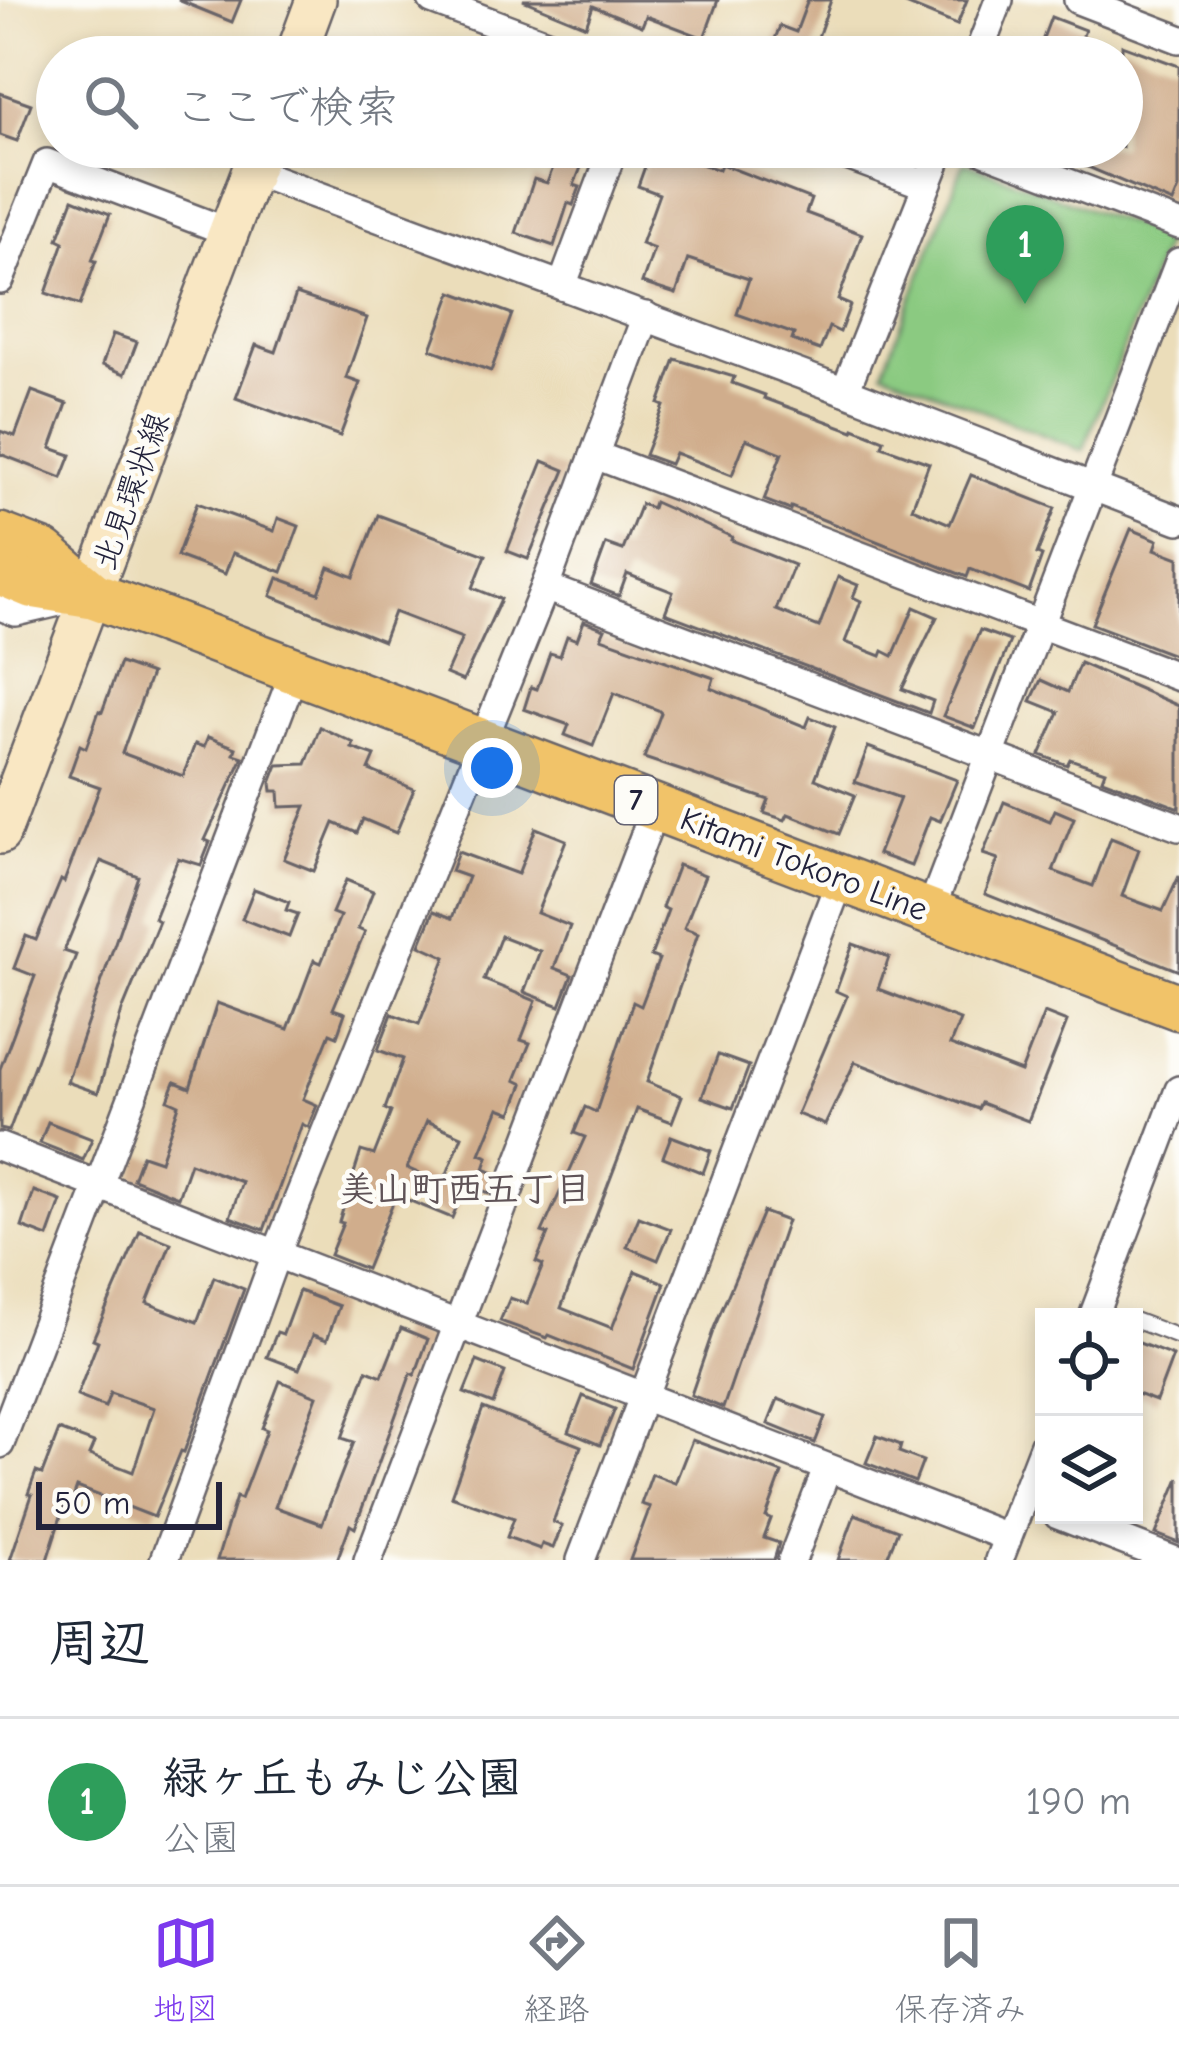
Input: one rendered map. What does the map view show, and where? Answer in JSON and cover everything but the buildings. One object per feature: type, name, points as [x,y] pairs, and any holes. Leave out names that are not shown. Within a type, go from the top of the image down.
[{"type":"main road","points":[[303,36],[316,0]]},
{"type":"main road","name":"北見環状線","points":[[0,834],[253,168]]},
{"type":"main road","name":"Kitami Tokoro Line","points":[[0,536],[44,553],[93,595]]},
{"type":"main road","name":"Kitami Tokoro Line","points":[[0,572],[31,585],[93,595],[1179,1007]]},
{"type":"street","points":[[432,0],[527,36]]},
{"type":"street","points":[[985,36],[999,0]]},
{"type":"street","points":[[1078,0],[1179,39]]},
{"type":"street","points":[[0,280],[44,168]]},
{"type":"street","points":[[59,168],[229,232]]},
{"type":"street","points":[[278,168],[562,286],[1179,520]]},
{"type":"street","points":[[562,286],[606,168]]},
{"type":"street","points":[[880,168],[926,185]]},
{"type":"street","points":[[845,391],[933,168]]},
{"type":"street","points":[[1029,168],[1179,225]]},
{"type":"street","points":[[930,912],[1179,262]]},
{"type":"street","points":[[164,1560],[275,1257],[545,587],[646,316]]},
{"type":"street","points":[[595,455],[1179,677]]},
{"type":"street","points":[[0,512],[52,534],[93,595],[16,611],[0,606]]},
{"type":"street","points":[[545,587],[1179,827]]},
{"type":"street","points":[[0,1444],[295,670]]},
{"type":"street","points":[[368,1560],[655,808]]},
{"type":"street","points":[[580,1560],[841,878]]},
{"type":"street","points":[[1097,1308],[1179,1090]]},
{"type":"street","points":[[0,1147],[275,1257],[642,1394],[827,1469],[1003,1548],[1033,1505]]},
{"type":"street","points":[[792,1560],[827,1469]]},
{"type":"street","points":[[1081,1524],[1174,1560]]},
{"type":"lane","points":[[1143,1323],[1179,1337]]},
{"type":"green space","points":[[962,168],[980,168],[1167,238],[1083,451],[883,371]]},
{"type":"place","name":"緑ヶ丘もみじ公園","points":[[1025,304]]},
{"type":"district","name":"美山町西五丁目","points":[[465,1189]]}]
